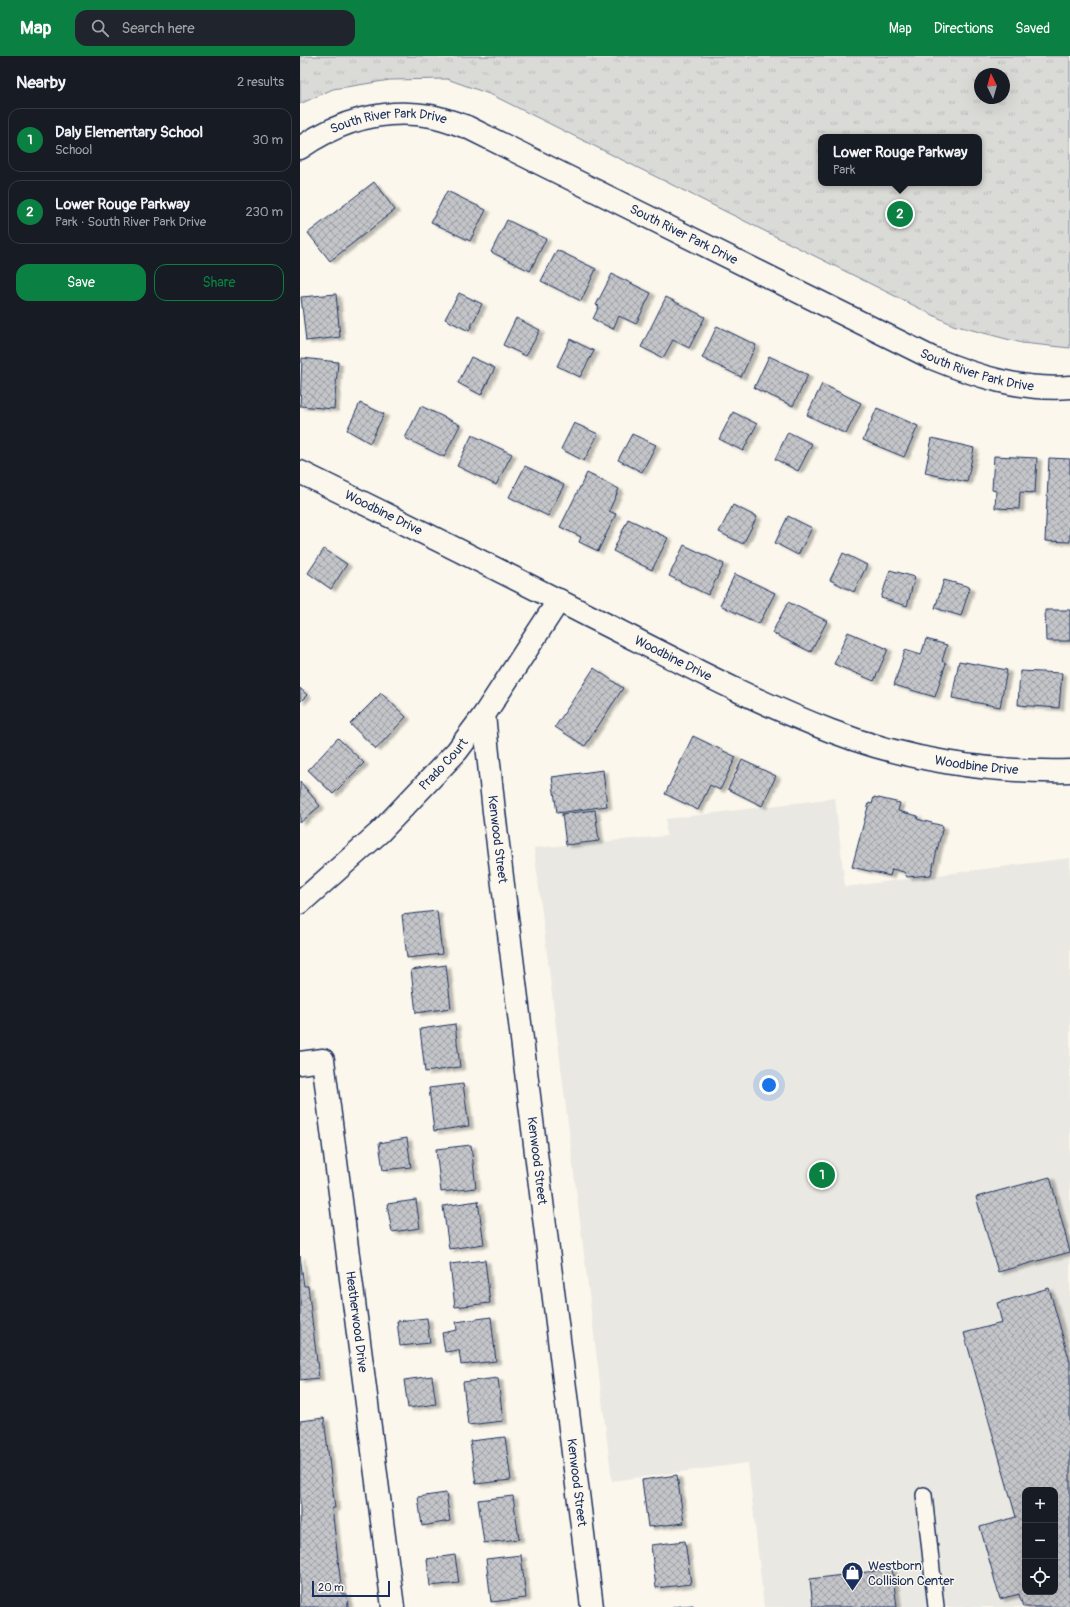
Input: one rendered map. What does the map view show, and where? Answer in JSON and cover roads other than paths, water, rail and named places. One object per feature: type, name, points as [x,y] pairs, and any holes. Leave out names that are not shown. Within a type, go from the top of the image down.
[{"type":"street","name":"South River Park Drive","points":[[300,148],[323,134],[355,120],[391,113],[412,113],[440,118],[467,127],[932,358],[967,373],[1013,384],[1051,388],[1070,386]]},
{"type":"street","name":"Woodbine Drive","points":[[300,472],[559,600],[754,699],[833,732],[900,753],[968,766],[1038,772],[1070,771]]},
{"type":"street","name":"Prado Court","points":[[300,903],[380,832],[457,751],[484,715],[559,600]]},
{"type":"street","name":"Kenwood Street","points":[[484,715],[495,819],[592,1607]]},
{"type":"street","name":"Heatherwood Drive","points":[[300,1063],[323,1060],[393,1607]]},
{"type":"lane","points":[[924,1495],[936,1607]]},
{"type":"place","name":"Lower Rouge Parkway","points":[[900,214]]},
{"type":"place","name":"Daly Elementary School","points":[[822,1175]]},
{"type":"place","name":"Westborn Collision Center","points":[[853,1592]]}]
